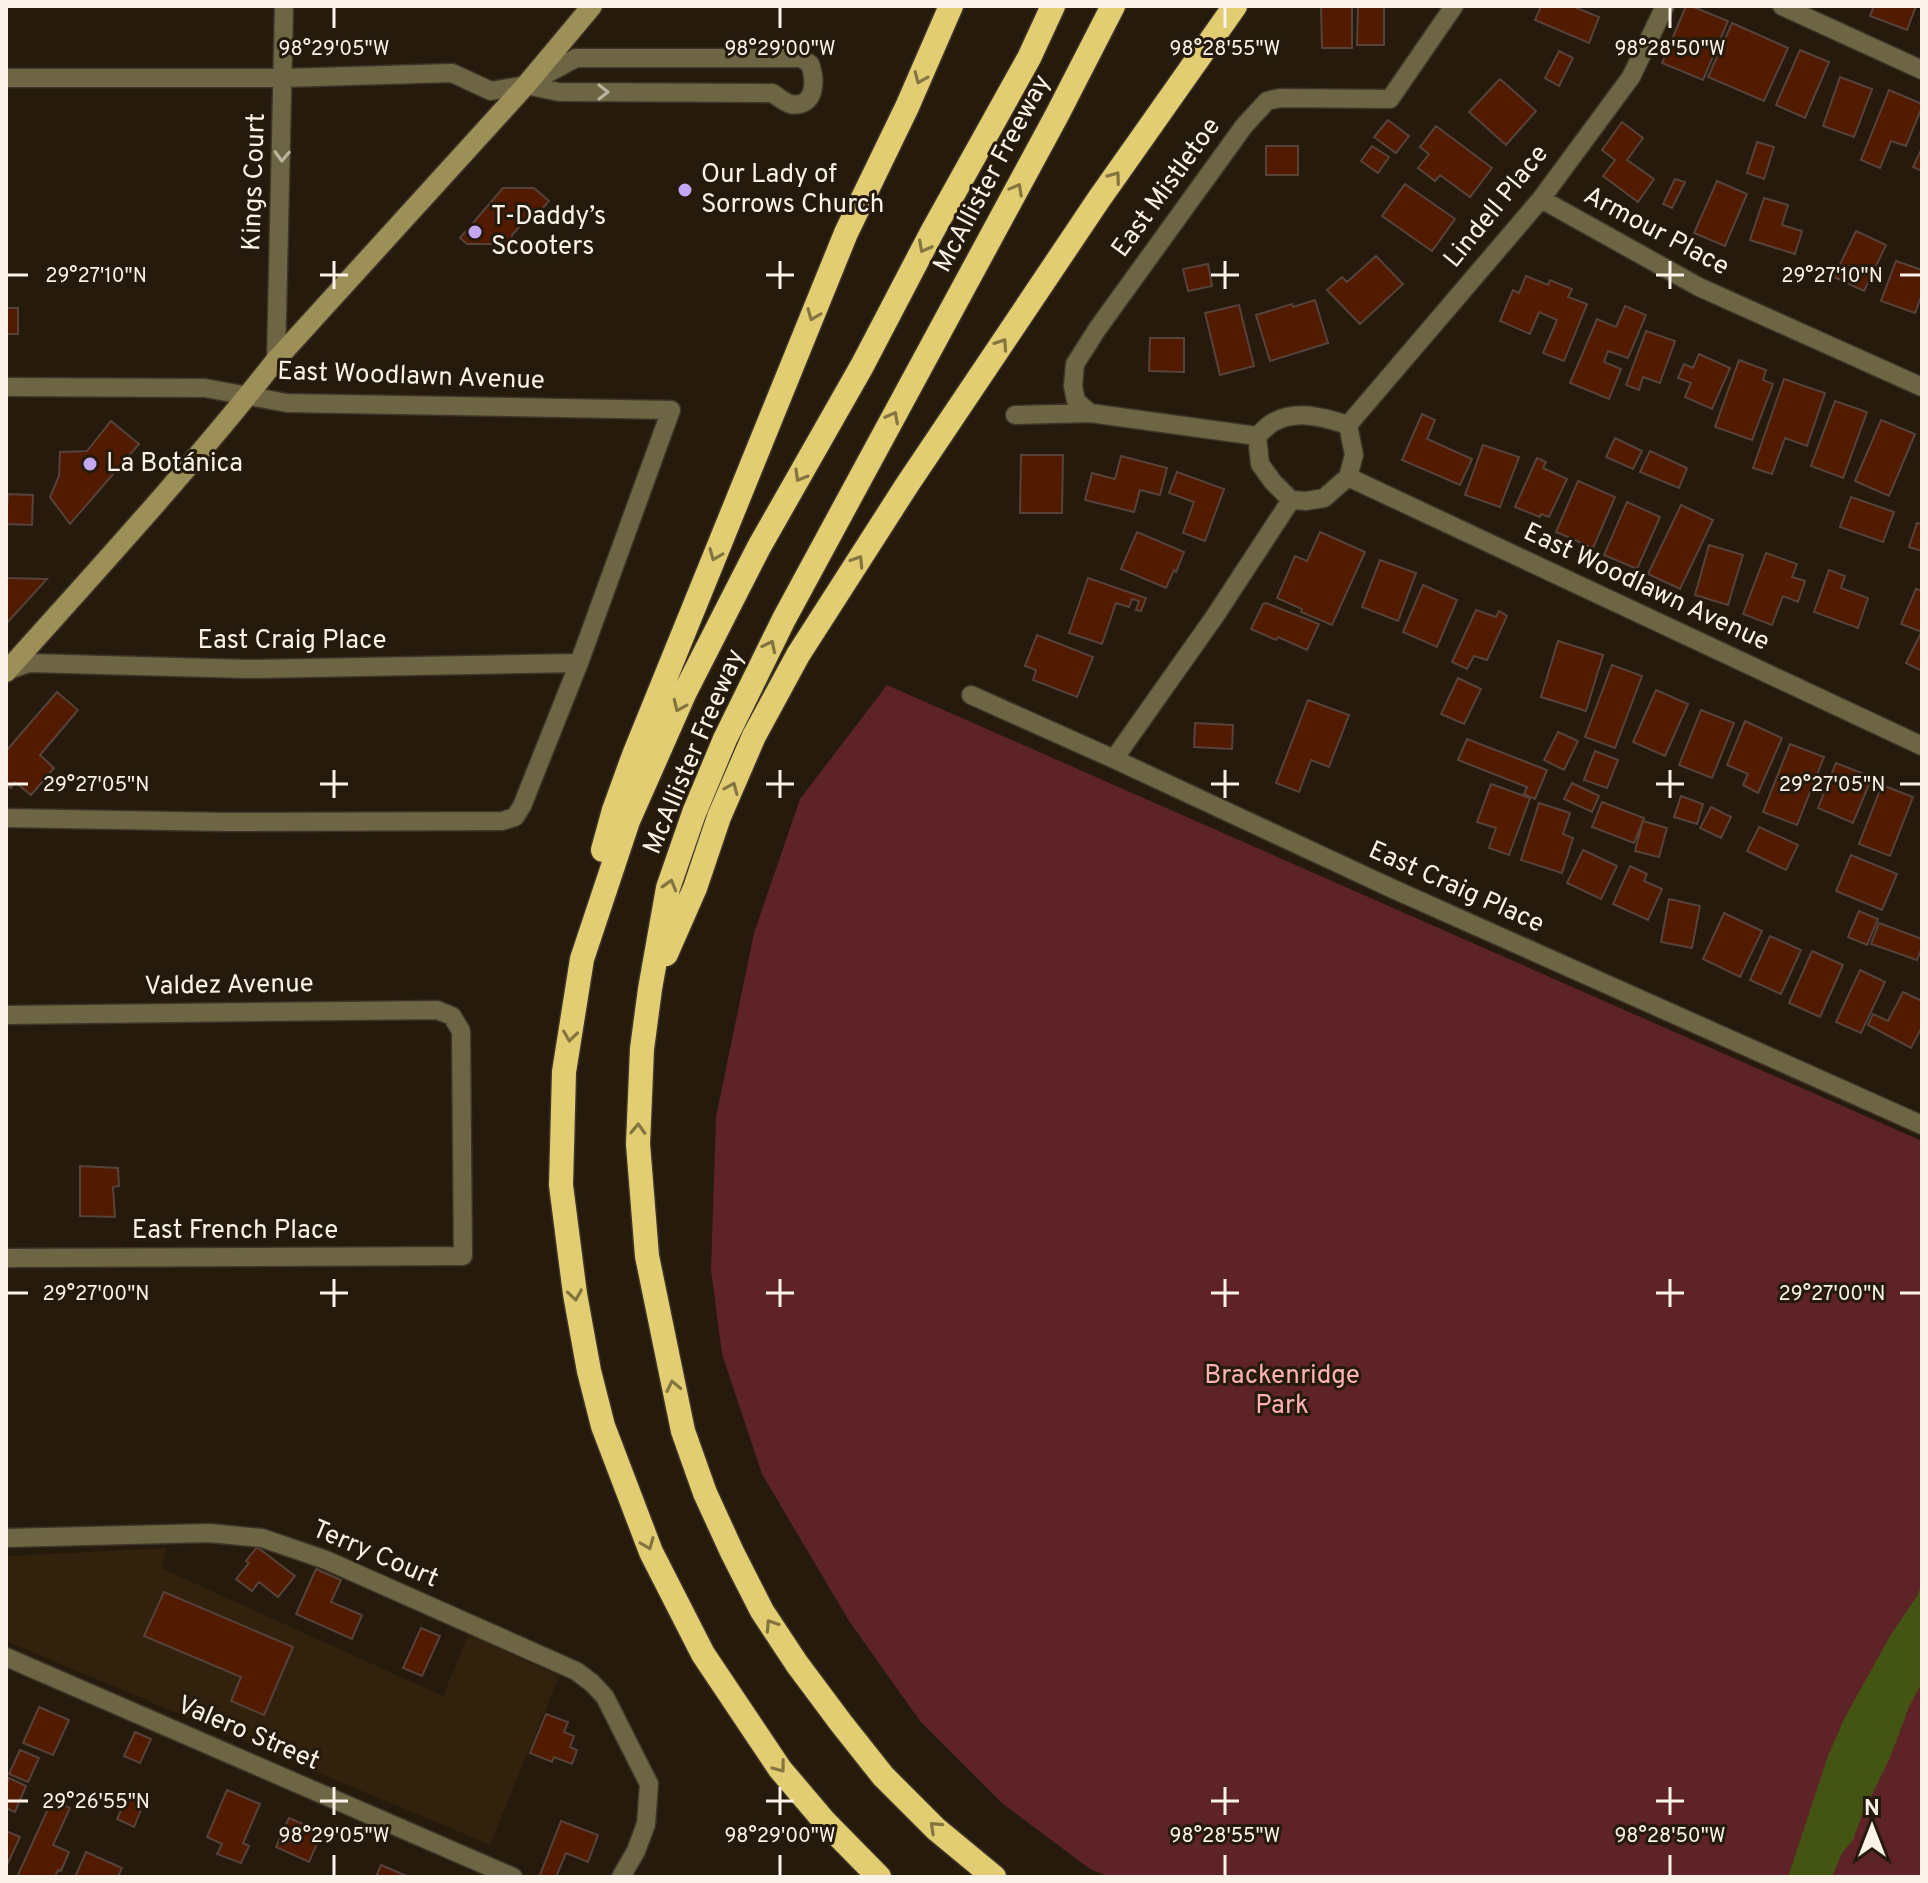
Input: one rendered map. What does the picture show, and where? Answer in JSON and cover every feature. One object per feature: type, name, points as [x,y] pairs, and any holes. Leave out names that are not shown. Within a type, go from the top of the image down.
[{"type":"highway","points":[[582,959],[600,859],[634,755],[846,233],[907,107],[951,6]]},
{"type":"highway","name":"McAllister Freeway","points":[[879,1877],[825,1822],[780,1769],[703,1654],[651,1552],[603,1426],[575,1294],[561,1185],[564,1072],[582,959],[628,821],[685,692],[759,547],[862,366],[1029,58],[1053,6]]},
{"type":"highway","name":"McAllister Freeway","points":[[994,1877],[936,1829],[883,1776],[841,1723],[762,1611],[705,1493],[683,1431],[647,1256],[638,1144],[642,1049],[668,888],[694,813],[725,739],[784,619],[1113,6]]},
{"type":"highway","points":[[650,989],[695,888],[719,817],[754,736],[798,655],[899,497],[1099,199],[1235,6]]},
{"type":"main road","points":[[6,671],[107,559],[276,360],[526,85],[592,6]]},
{"type":"street","name":"Kings Court","points":[[276,360],[284,6]]},
{"type":"street","name":"East Mistletoe","points":[[1090,413],[1076,401],[1073,386],[1075,364],[1244,126],[1267,101],[1280,98],[1390,99],[1454,6]]},
{"type":"street","name":"Lindell Place","points":[[1348,425],[1541,199],[1631,77],[1665,6]]},
{"type":"street","points":[[1782,6],[1922,70]]},
{"type":"street","points":[[6,78],[284,78],[452,73],[491,91],[526,85],[576,58],[801,58],[810,64],[815,82],[813,93],[803,102],[789,104],[772,93],[559,92],[526,85]]},
{"type":"street","name":"Armour Place","points":[[1541,199],[1699,287],[1922,387]]},
{"type":"street","name":"East Woodlawn Avenue","points":[[6,387],[205,388],[287,403],[671,410],[579,663]]},
{"type":"street","points":[[1015,415],[1090,413],[1257,436],[1273,423],[1298,415],[1322,417],[1348,425],[1354,455],[1348,477],[1324,498],[1291,500],[1260,464],[1257,436]]},
{"type":"street","name":"East Woodlawn Avenue","points":[[1348,477],[1922,746]]},
{"type":"street","points":[[1114,759],[1215,616],[1291,500]]},
{"type":"street","name":"East Craig Place","points":[[6,671],[29,663],[248,669],[579,663]]},
{"type":"street","points":[[6,818],[227,822],[502,821],[515,817],[522,806],[579,663]]},
{"type":"street","name":"East Craig Place","points":[[971,695],[1391,888],[1922,1125]]},
{"type":"street","name":"Valdez Avenue","points":[[6,1015],[437,1010],[452,1016],[461,1031],[463,1256]]},
{"type":"street","name":"East French Place","points":[[6,1258],[463,1256]]},
{"type":"street","name":"Terry Court","points":[[6,1538],[209,1533],[283,1544],[326,1560],[576,1671],[605,1697],[649,1784],[646,1824],[636,1851],[621,1877]]},
{"type":"street","name":"Valero Street","points":[[6,1657],[513,1877]]},
{"type":"shaded area","points":[[167,1548],[161,1568],[443,1696],[468,1635],[559,1676],[490,1845],[6,1641],[6,1556]]},
{"type":"shaded area","points":[[1922,1583],[1922,1682],[1853,1840],[1842,1853],[1832,1877],[1788,1877],[1828,1756],[1844,1719]]},
{"type":"green space","name":"Brackenridge Park","points":[[887,685],[1922,1141],[1922,1877],[1110,1877],[1090,1869],[1003,1804],[920,1721],[849,1621],[762,1474],[722,1354],[711,1270],[716,1117],[754,933],[800,799]]},
{"type":"building","points":[[1358,6],[1384,6],[1384,45],[1357,45]]},
{"type":"building","points":[[1541,6],[1572,6],[1599,17],[1589,43],[1535,20]]},
{"type":"building","points":[[1686,6],[1728,21],[1703,80],[1662,63]]},
{"type":"building","points":[[1874,6],[1916,6],[1907,30],[1870,16]]},
{"type":"building","points":[[1321,7],[1352,7],[1352,48],[1322,48]]},
{"type":"building","points":[[1732,23],[1788,48],[1764,101],[1708,77]]},
{"type":"building","points":[[1800,50],[1829,62],[1805,118],[1776,105]]},
{"type":"building","points":[[1559,51],[1573,58],[1559,86],[1545,78]]},
{"type":"building","points":[[1840,77],[1872,89],[1854,137],[1823,126]]},
{"type":"building","points":[[1500,79],[1536,111],[1506,145],[1469,112]]},
{"type":"building","points":[[1889,90],[1922,104],[1922,107],[1906,146],[1891,141],[1880,168],[1861,160]]},
{"type":"building","points":[[1388,120],[1409,136],[1396,153],[1374,137]]},
{"type":"building","points":[[1622,122],[1643,138],[1627,160],[1654,179],[1638,202],[1603,176],[1615,160],[1602,150]]},
{"type":"building","points":[[1436,126],[1492,168],[1470,197],[1440,175],[1435,181],[1418,168],[1429,154],[1420,147]]},
{"type":"building","points":[[1757,142],[1774,147],[1764,179],[1747,173]]},
{"type":"building","points":[[1266,146],[1298,146],[1298,175],[1266,175]]},
{"type":"building","points":[[1372,146],[1389,157],[1378,173],[1361,161]]},
{"type":"building","points":[[1922,148],[1922,171],[1913,167]]},
{"type":"building","points":[[1675,179],[1685,182],[1672,208],[1663,204]]},
{"type":"building","points":[[1717,181],[1747,194],[1725,246],[1694,233]]},
{"type":"building","points":[[1405,184],[1455,219],[1432,251],[1382,216]]},
{"type":"building","points":[[503,188],[534,188],[549,201],[541,210],[534,210],[512,235],[512,244],[467,244],[460,238]]},
{"type":"building","points":[[1764,198],[1788,205],[1782,225],[1802,231],[1795,254],[1750,240]]},
{"type":"building","points":[[1856,231],[1886,245],[1864,291],[1834,277]]},
{"type":"building","points":[[1376,256],[1403,284],[1360,324],[1327,290],[1342,277],[1347,282]]},
{"type":"building","points":[[1896,261],[1922,270],[1922,294],[1915,313],[1881,301]]},
{"type":"building","points":[[1208,264],[1212,286],[1188,291],[1183,269]]},
{"type":"building","points":[[1526,276],[1548,285],[1550,280],[1572,289],[1568,297],[1587,304],[1564,361],[1543,353],[1557,320],[1539,312],[1530,334],[1500,321],[1513,290],[1519,293]]},
{"type":"building","points":[[1315,300],[1328,343],[1270,361],[1256,315]]},
{"type":"building","points":[[1239,305],[1254,366],[1220,375],[1205,313]]},
{"type":"building","points":[[1625,306],[1646,315],[1628,358],[1608,351],[1604,362],[1621,369],[1609,399],[1570,383],[1597,319],[1616,327]]},
{"type":"building","points":[[6,308],[18,308],[18,334],[6,334]]},
{"type":"building","points":[[1646,331],[1675,341],[1660,383],[1643,377],[1639,390],[1626,385]]},
{"type":"building","points":[[1150,338],[1184,338],[1184,372],[1149,371]]},
{"type":"building","points":[[1699,354],[1730,368],[1712,409],[1685,397],[1691,383],[1678,378],[1684,364],[1693,368]]},
{"type":"building","points":[[1739,360],[1766,370],[1763,380],[1773,384],[1752,440],[1715,427]]},
{"type":"building","points":[[1784,379],[1825,393],[1807,446],[1785,438],[1772,474],[1753,468]]},
{"type":"building","points":[[1835,401],[1867,412],[1843,478],[1811,466]]},
{"type":"building","points":[[1422,414],[1435,420],[1427,439],[1472,459],[1460,485],[1402,460]]},
{"type":"building","points":[[1881,420],[1915,434],[1889,496],[1855,481]]},
{"type":"building","name":"La Botánica","points":[[111,421],[139,444],[70,524],[50,497],[59,476],[60,452],[87,451]]},
{"type":"building","points":[[1615,438],[1642,451],[1633,469],[1606,457]]},
{"type":"building","points":[[1483,445],[1519,457],[1500,507],[1465,495]]},
{"type":"building","points":[[1650,451],[1687,468],[1679,488],[1640,472]]},
{"type":"building","points":[[1021,455],[1063,455],[1062,513],[1020,513]]},
{"type":"building","points":[[1121,456],[1167,468],[1160,495],[1140,490],[1134,512],[1085,500],[1092,473],[1115,479]]},
{"type":"building","points":[[1537,458],[1546,462],[1543,468],[1567,479],[1549,517],[1541,514],[1540,517],[1515,507]]},
{"type":"building","points":[[1177,472],[1224,489],[1205,541],[1183,533],[1194,502],[1169,493]]},
{"type":"building","points":[[1578,481],[1615,497],[1593,548],[1556,532]]},
{"type":"building","points":[[8,494],[33,495],[32,525],[6,524]]},
{"type":"building","points":[[1851,497],[1894,512],[1883,542],[1840,527]]},
{"type":"building","points":[[1627,502],[1660,517],[1637,569],[1604,555]]},
{"type":"building","points":[[1681,505],[1713,520],[1680,589],[1648,574]]},
{"type":"building","points":[[1917,523],[1922,524],[1922,551],[1909,547]]},
{"type":"building","points":[[1137,532],[1184,552],[1166,588],[1121,569]]},
{"type":"building","points":[[1320,532],[1365,552],[1332,625],[1277,598],[1295,556],[1307,561]]},
{"type":"building","points":[[1709,545],[1743,555],[1728,605],[1695,595]]},
{"type":"building","points":[[1766,553],[1797,564],[1792,577],[1805,581],[1798,602],[1783,596],[1772,625],[1743,614]]},
{"type":"building","points":[[1380,560],[1416,573],[1398,621],[1362,607]]},
{"type":"building","points":[[1829,570],[1845,576],[1841,588],[1868,598],[1858,628],[1814,612]]},
{"type":"building","points":[[6,578],[47,579],[6,624]]},
{"type":"building","points":[[1088,578],[1146,598],[1141,611],[1136,610],[1139,601],[1132,599],[1129,607],[1116,603],[1102,644],[1069,633]]},
{"type":"building","points":[[1423,585],[1457,600],[1437,647],[1403,632]]},
{"type":"building","points":[[1916,589],[1922,591],[1922,632],[1901,624]]},
{"type":"building","points":[[1266,603],[1319,624],[1307,650],[1251,629]]},
{"type":"building","points":[[1476,610],[1496,617],[1499,611],[1507,616],[1487,660],[1474,656],[1467,669],[1452,662]]},
{"type":"building","points":[[1922,634],[1922,671],[1906,663]]},
{"type":"building","points":[[1037,635],[1093,657],[1077,697],[1033,680],[1036,670],[1025,666]]},
{"type":"building","points":[[1558,641],[1603,655],[1586,711],[1541,697]]},
{"type":"building","points":[[1612,665],[1642,676],[1615,748],[1585,737]]},
{"type":"building","points":[[1458,678],[1481,689],[1464,724],[1441,714]]},
{"type":"building","points":[[1656,690],[1688,704],[1665,756],[1633,742]]},
{"type":"building","points":[[57,692],[78,710],[40,755],[54,768],[31,795],[15,782],[11,788],[6,784],[6,751]]},
{"type":"building","points":[[1308,700],[1349,715],[1329,767],[1311,760],[1299,792],[1276,783]]},
{"type":"building","points":[[1701,710],[1734,723],[1712,778],[1679,765]]},
{"type":"building","points":[[1745,721],[1782,738],[1758,793],[1743,785],[1748,774],[1727,765]]},
{"type":"building","points":[[1195,723],[1233,725],[1232,749],[1194,747]]},
{"type":"building","points":[[1558,732],[1578,741],[1564,770],[1544,760]]},
{"type":"building","points":[[1467,739],[1547,770],[1535,799],[1524,794],[1527,787],[1458,760]]},
{"type":"building","points":[[1790,744],[1824,757],[1797,825],[1763,812]]},
{"type":"building","points":[[1595,751],[1618,760],[1607,788],[1584,780]]},
{"type":"building","points":[[1836,763],[1872,777],[1853,823],[1818,808]]},
{"type":"building","points":[[1572,783],[1599,796],[1592,812],[1564,799]]},
{"type":"building","points":[[1491,784],[1530,798],[1509,855],[1489,848],[1496,828],[1477,822]]},
{"type":"building","points":[[1882,785],[1913,797],[1890,856],[1859,844]]},
{"type":"building","points":[[1681,796],[1703,804],[1697,824],[1674,817]]},
{"type":"building","points":[[1602,802],[1644,818],[1634,843],[1592,827]]},
{"type":"building","points":[[1539,803],[1570,813],[1563,834],[1573,838],[1562,873],[1521,860]]},
{"type":"building","points":[[1711,807],[1731,817],[1721,838],[1700,828]]},
{"type":"building","points":[[1643,821],[1667,828],[1659,857],[1635,851]]},
{"type":"building","points":[[1759,827],[1798,845],[1786,870],[1747,851]]},
{"type":"building","points":[[1583,850],[1617,866],[1601,899],[1567,883]]},
{"type":"building","points":[[1851,855],[1897,874],[1882,910],[1836,891]]},
{"type":"building","points":[[1630,866],[1647,874],[1644,881],[1662,889],[1648,920],[1613,904]]},
{"type":"building","points":[[1669,899],[1700,906],[1692,948],[1661,942]]},
{"type":"building","points":[[1859,911],[1878,919],[1867,945],[1848,937]]},
{"type":"building","points":[[1724,913],[1762,931],[1740,977],[1703,959]]},
{"type":"building","points":[[1879,923],[1922,939],[1917,960],[1871,944]]},
{"type":"building","points":[[1770,936],[1801,950],[1781,994],[1750,980]]},
{"type":"building","points":[[1812,951],[1843,965],[1820,1017],[1789,1003]]},
{"type":"building","points":[[1860,970],[1885,982],[1861,1033],[1836,1022]]},
{"type":"building","points":[[1903,992],[1922,1001],[1922,1027],[1911,1048],[1868,1025],[1873,1014],[1888,1021]]},
{"type":"building","points":[[80,1166],[118,1168],[119,1186],[113,1187],[115,1217],[80,1216]]},
{"type":"building","points":[[257,1547],[295,1576],[278,1597],[259,1582],[252,1591],[236,1579]]},
{"type":"building","points":[[316,1569],[341,1580],[331,1602],[362,1615],[352,1639],[296,1614]]},
{"type":"building","points":[[164,1592],[293,1647],[264,1715],[231,1701],[241,1677],[144,1636]]},
{"type":"building","points":[[421,1628],[440,1636],[422,1676],[403,1668]]},
{"type":"building","points":[[39,1707],[69,1720],[53,1755],[23,1743]]},
{"type":"building","points":[[546,1714],[568,1722],[564,1732],[574,1736],[570,1747],[577,1750],[572,1764],[554,1757],[552,1762],[530,1753]]},
{"type":"building","points":[[135,1732],[151,1739],[140,1763],[124,1756]]},
{"type":"building","points":[[20,1750],[39,1758],[28,1782],[9,1774]]},
{"type":"building","points":[[9,1778],[26,1786],[15,1812],[6,1808]]},
{"type":"building","points":[[227,1790],[260,1804],[243,1843],[249,1846],[241,1863],[217,1854],[222,1844],[207,1837]]},
{"type":"building","points":[[128,1795],[144,1802],[134,1827],[117,1819]]},
{"type":"building","points":[[52,1800],[70,1808],[53,1845],[69,1852],[61,1871],[58,1870],[55,1877],[17,1877]]},
{"type":"building","points":[[289,1818],[322,1832],[309,1862],[276,1847]]},
{"type":"building","points":[[561,1821],[598,1835],[588,1862],[566,1853],[556,1877],[546,1877],[540,1875]]},
{"type":"building","points":[[6,1831],[20,1837],[6,1867]]},
{"type":"building","points":[[86,1852],[122,1868],[118,1877],[75,1877]]},
{"type":"building","points":[[381,1865],[409,1877],[376,1877]]},
{"type":"place","name":"Our Lady of Sorrows Church","points":[[685,190]]},
{"type":"place","name":"T-Daddy’s Scooters","points":[[475,232]]},
{"type":"place","name":"La Botánica","points":[[90,464]]}]
